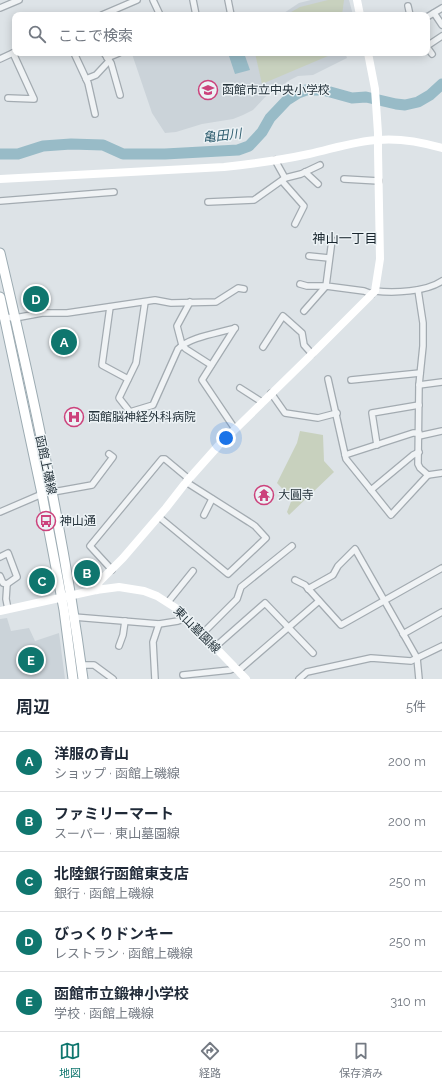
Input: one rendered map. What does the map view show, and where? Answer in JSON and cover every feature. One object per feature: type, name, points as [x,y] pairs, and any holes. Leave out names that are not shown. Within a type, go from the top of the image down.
[{"type":"main road","name":"函館上磯線","points":[[0,253],[52,493],[66,597],[73,679]]},
{"type":"main road","name":"函館上磯線","points":[[0,297],[2,317],[42,494],[66,597],[74,617],[83,679]]},
{"type":"street","points":[[0,8],[19,0]]},
{"type":"street","points":[[109,12],[137,0]]},
{"type":"street","points":[[153,0],[159,12]]},
{"type":"street","points":[[193,0],[195,12]]},
{"type":"street","points":[[228,0],[230,12]]},
{"type":"street","points":[[357,0],[359,12]]},
{"type":"street","points":[[408,6],[409,12]]},
{"type":"street","points":[[430,15],[442,8]]},
{"type":"street","points":[[434,13],[442,25]]},
{"type":"street","points":[[430,44],[442,36]]},
{"type":"street","points":[[0,59],[12,54]]},
{"type":"street","points":[[8,98],[34,99],[15,56]]},
{"type":"street","points":[[75,56],[86,79],[95,114]]},
{"type":"street","points":[[96,590],[99,582],[112,570],[159,517],[187,480],[235,429],[374,292],[380,260],[378,114],[369,56]]},
{"type":"street","points":[[86,79],[96,75],[107,57],[111,63],[120,95]]},
{"type":"street","points":[[0,179],[224,167],[275,160],[378,140],[404,140],[442,148]]},
{"type":"street","points":[[275,160],[283,180],[304,206],[295,224]]},
{"type":"street","points":[[208,202],[254,200],[283,180],[320,165]]},
{"type":"street","points":[[305,172],[318,184]]},
{"type":"street","points":[[344,179],[379,181]]},
{"type":"street","points":[[0,201],[114,192]]},
{"type":"street","points":[[304,311],[326,286],[332,240]]},
{"type":"street","points":[[308,256],[330,258]]},
{"type":"street","points":[[300,284],[307,286],[326,286],[374,292],[418,290],[438,283],[442,280]]},
{"type":"street","points":[[2,317],[15,318],[42,313],[67,313],[155,300],[171,303],[216,302],[238,288],[244,289]]},
{"type":"street","points":[[418,290],[424,346],[419,385],[418,464],[428,475]]},
{"type":"street","points":[[145,302],[136,363],[119,398],[130,412],[153,405],[178,349],[182,345],[190,341],[235,328],[202,380],[235,429]]},
{"type":"street","points":[[190,302],[177,326],[182,345],[211,365]]},
{"type":"street","points":[[110,307],[102,365],[128,380]]},
{"type":"street","points":[[263,347],[283,316],[302,333],[304,345],[312,354]]},
{"type":"street","points":[[352,380],[420,373]]},
{"type":"street","points":[[328,379],[346,459],[391,515],[428,475],[442,473]]},
{"type":"street","points":[[419,385],[442,382]]},
{"type":"street","points":[[240,388],[262,402]]},
{"type":"street","points":[[271,393],[285,413],[318,418],[336,413]]},
{"type":"street","points":[[378,445],[372,412],[419,405]]},
{"type":"street","points":[[345,455],[413,433],[419,434],[442,432]]},
{"type":"street","points":[[371,490],[418,452]]},
{"type":"street","points":[[0,512],[42,494],[92,485],[114,457],[109,454]]},
{"type":"street","points":[[112,570],[90,546],[162,460],[165,459],[187,480],[212,499],[255,526],[266,538],[228,574],[159,517]]},
{"type":"street","points":[[204,514],[212,499]]},
{"type":"street","points":[[202,634],[237,599],[241,587],[292,546]]},
{"type":"street","points":[[308,589],[333,575],[338,566],[355,549],[416,658],[419,679]]},
{"type":"street","points":[[0,557],[8,553],[17,577],[6,584]]},
{"type":"street","points":[[295,580],[305,585],[341,625],[442,568]]},
{"type":"street","points":[[168,602],[193,571]]},
{"type":"street","points":[[0,576],[3,583],[6,584],[8,609]]},
{"type":"street","name":"東山墓園線","points":[[0,611],[96,590],[119,587],[136,589],[150,593],[168,602],[187,618],[246,679]]},
{"type":"street","points":[[182,675],[236,670],[319,600]]},
{"type":"street","points":[[214,647],[265,603],[287,628],[313,653]]},
{"type":"street","points":[[403,634],[442,612]]},
{"type":"street","points":[[74,617],[159,624],[187,618]]},
{"type":"street","points":[[119,646],[123,635],[125,621]]},
{"type":"street","points":[[155,679],[153,642],[159,624]]},
{"type":"street","points":[[299,679],[307,672],[356,660],[371,658],[411,661],[442,646]]},
{"type":"street","points":[[81,665],[94,665],[113,679]]},
{"type":"shaded area","points":[[311,0],[349,0],[352,12],[286,12],[299,3]]},
{"type":"shaded area","name":"函館市立中央小学校","points":[[133,56],[346,56],[347,58],[313,75],[298,76],[290,80],[267,95],[253,110],[233,119],[202,124],[176,132],[165,133],[152,113]]},
{"type":"shaded area","points":[[7,618],[11,631],[29,628],[35,641],[59,633],[65,679],[0,679],[0,619]]},
{"type":"green space","points":[[328,0],[344,0],[342,12],[291,12],[300,7]]},
{"type":"green space","points":[[256,56],[328,56],[262,84]]},
{"type":"green space","points":[[300,431],[323,435],[324,461],[334,472],[289,515],[287,512],[292,499],[277,483],[297,443]]},
{"type":"water","points":[[229,56],[245,56],[250,70],[235,74]]},
{"type":"waterway","name":"亀田川","points":[[0,154],[18,154],[43,146],[71,144],[103,145],[123,154],[165,154],[238,150],[249,146],[262,132],[270,118],[287,100],[306,90],[323,90],[352,98],[366,97],[405,105],[418,102],[430,95],[442,84]]},
{"type":"place","name":"函館市立中央小学校","points":[[208,90]]},
{"type":"place","name":"びっくりドンキー","points":[[36,299]]},
{"type":"place","name":"洋服の青山","points":[[64,342]]},
{"type":"place","name":"函館脳神経外科病院","points":[[74,417]]},
{"type":"place","name":"大圓寺","points":[[264,495]]},
{"type":"place","name":"神山通","points":[[46,521]]},
{"type":"place","name":"ファミリーマート","points":[[87,573]]},
{"type":"place","name":"北陸銀行函館東支店","points":[[42,581]]},
{"type":"place","name":"函館市立鍛神小学校","points":[[31,660]]},
{"type":"district","name":"神山一丁目","points":[[345,238]]}]
